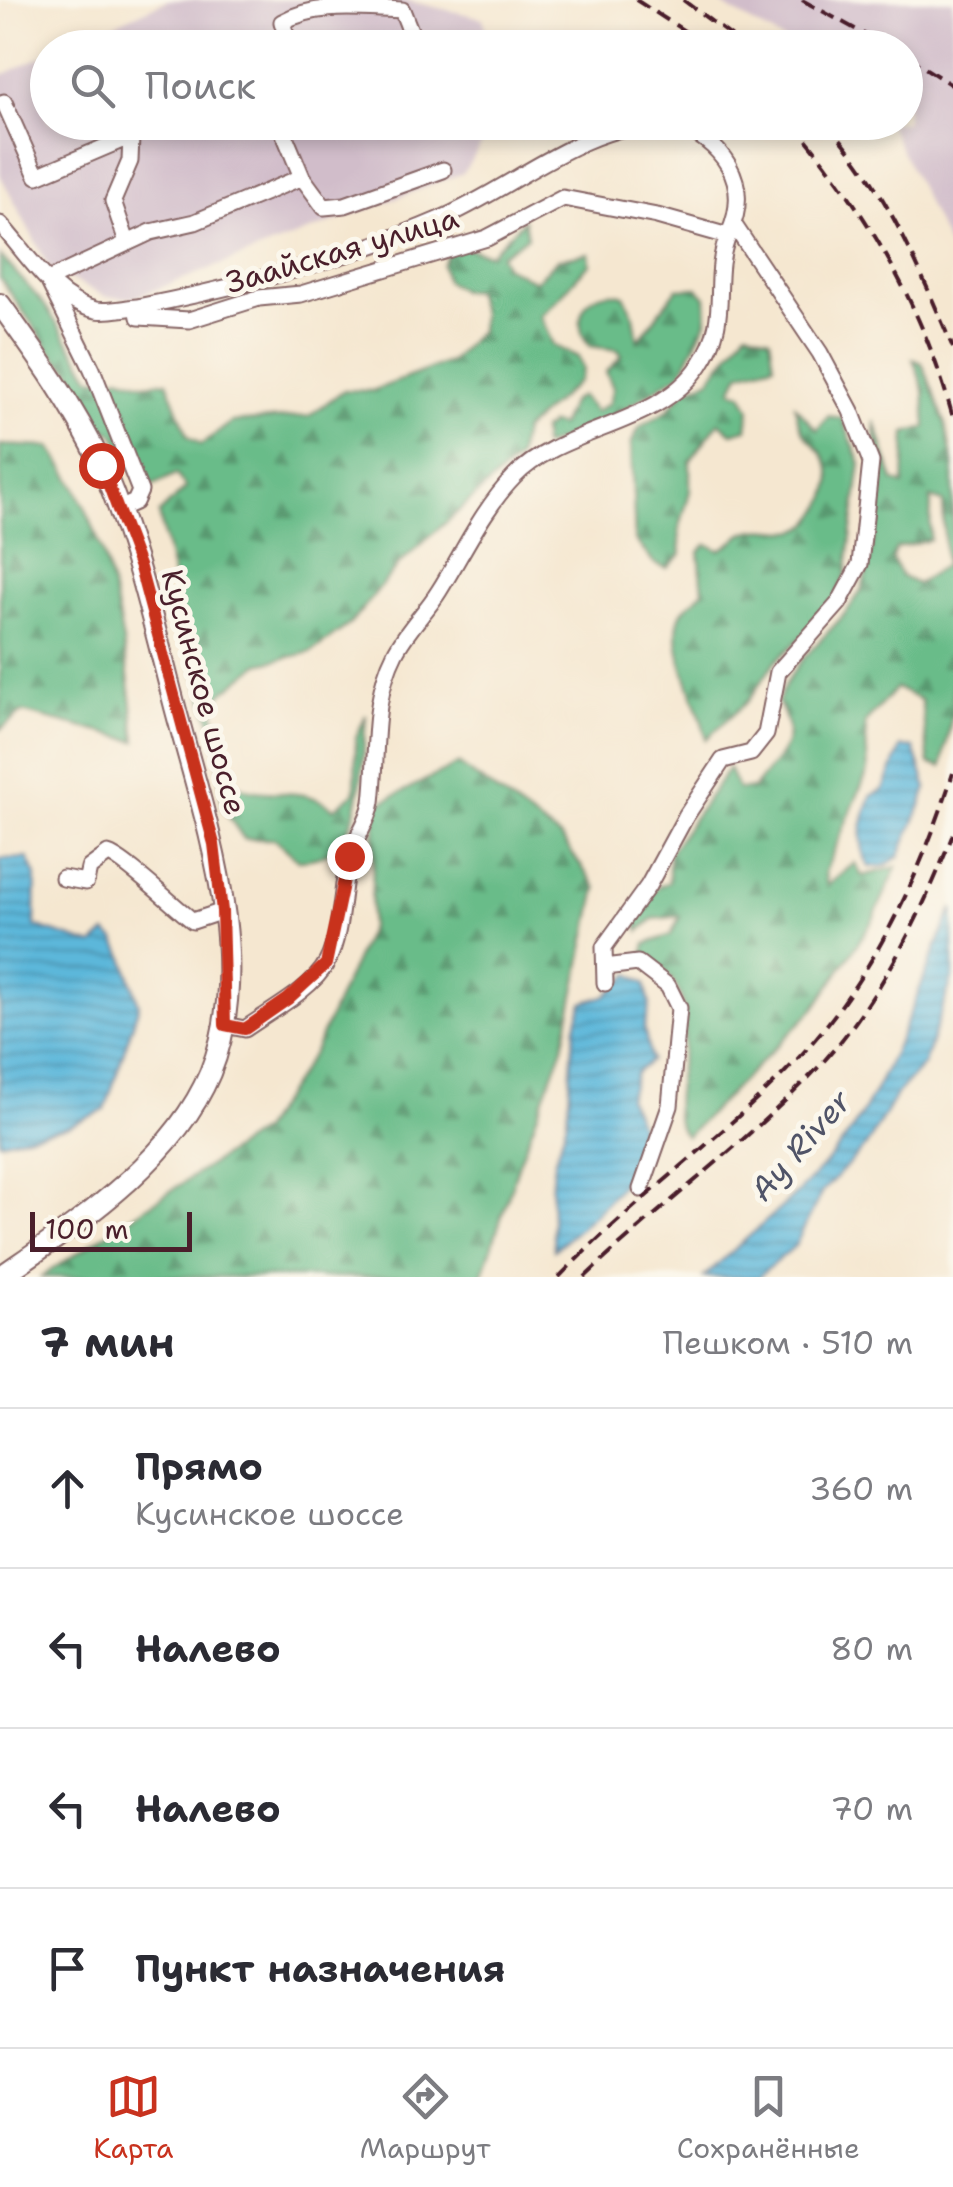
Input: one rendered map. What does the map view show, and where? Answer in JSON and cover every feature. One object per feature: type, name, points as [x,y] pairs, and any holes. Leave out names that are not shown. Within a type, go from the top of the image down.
[{"type":"main road","name":"Кусинское шоссе","points":[[0,304],[81,424],[140,568],[214,844],[222,911],[225,1025],[209,1075],[157,1150],[109,1196],[0,1277]]},
{"type":"street","points":[[284,30],[282,22],[301,12],[353,8],[402,10],[410,30]]},
{"type":"street","points":[[4,102],[37,176],[122,140]]},
{"type":"street","points":[[127,242],[113,201],[130,161],[131,140]]},
{"type":"street","points":[[288,140],[302,177],[324,207],[345,205],[443,170]]},
{"type":"street","points":[[137,307],[390,240],[482,199],[584,140]]},
{"type":"street","points":[[225,1025],[245,1029],[288,999],[326,964],[349,856],[371,806],[376,716],[394,654],[515,475],[550,452],[648,410],[699,367],[720,323],[720,271],[738,194],[727,159],[709,140]]},
{"type":"street","points":[[119,509],[136,502],[140,491],[92,368],[48,280],[127,242],[194,222],[302,177]]},
{"type":"street","name":"Заайская улица","points":[[0,224],[48,280],[96,310],[137,307],[138,317],[188,320],[260,298],[301,294],[487,238],[563,198],[731,230]]},
{"type":"street","points":[[641,1189],[670,1106],[679,1008],[668,986],[638,963],[605,975],[604,947],[648,886],[722,760],[751,752],[766,734],[778,672],[839,603],[860,564],[871,462],[851,411],[820,354],[731,230]]},
{"type":"street","points":[[63,878],[86,882],[89,868],[108,854],[120,856],[145,884],[193,921],[222,911]]},
{"type":"shaded area","points":[[168,0],[404,0],[483,18],[486,30],[102,30]]},
{"type":"shaded area","points":[[713,0],[953,0],[953,257],[896,140],[923,140],[923,30],[765,30]]},
{"type":"shaded area","points":[[30,62],[30,140],[484,140],[463,173],[133,298],[106,297],[50,269],[0,175],[0,76]]},
{"type":"green space","points":[[524,220],[527,237],[500,255],[505,266],[535,281],[558,259],[589,253],[590,264],[540,315],[553,345],[578,357],[583,369],[579,381],[523,431],[517,459],[399,564],[350,624],[311,652],[259,664],[213,701],[226,774],[236,784],[261,792],[305,795],[334,809],[355,792],[356,737],[366,715],[357,805],[338,845],[321,856],[298,860],[275,839],[244,839],[222,807],[218,745],[190,654],[159,514],[186,488],[176,474],[145,489],[114,434],[95,423],[72,372],[54,356],[0,278],[0,255],[44,304],[91,377],[110,380],[119,376],[146,384],[167,381],[188,436],[201,445],[232,422],[309,416],[344,390],[372,391],[451,361],[480,330],[481,314],[474,290],[462,291],[446,281],[442,265],[453,245],[490,254]]},
{"type":"green space","points":[[698,288],[706,297],[707,321],[681,373],[604,422],[543,447],[542,430],[551,424],[560,426],[572,401],[581,396],[595,412],[609,403],[613,388],[606,372],[622,356],[618,350],[590,346],[583,335],[582,315],[592,299],[601,294],[624,295],[634,316],[638,341],[677,289]]},
{"type":"green space","points":[[747,330],[770,338],[774,364],[740,373],[732,390],[742,393],[750,409],[747,429],[732,433],[719,422],[690,461],[690,491],[679,530],[681,554],[667,568],[655,564],[635,540],[631,444],[640,427],[667,411],[685,390],[709,380]]},
{"type":"green space","points":[[913,359],[922,363],[945,422],[953,464],[953,708],[942,767],[929,764],[921,700],[896,688],[865,723],[868,771],[825,872],[827,886],[855,863],[862,876],[897,867],[872,922],[815,1008],[686,1137],[677,1119],[675,1098],[685,1023],[681,998],[668,975],[643,955],[646,944],[671,935],[680,916],[653,919],[639,931],[634,916],[659,886],[669,882],[669,853],[729,768],[738,789],[753,789],[784,749],[788,729],[778,702],[785,685],[851,605],[864,581],[883,484],[875,421],[894,481],[904,485],[906,433],[926,427],[924,390]],"holes":[[[931,498],[943,502],[945,565],[917,584],[901,576],[892,559],[896,548],[930,540]]]},
{"type":"green space","points":[[795,406],[817,430],[828,416],[842,418],[861,464],[846,575],[829,611],[775,662],[748,701],[706,739],[681,659],[677,628],[683,611],[703,591],[699,552],[707,544],[719,550],[756,530],[797,530],[815,518],[824,503],[830,470],[801,428]]},
{"type":"green space","points":[[0,445],[50,447],[88,513],[120,625],[136,741],[22,712],[0,730]]},
{"type":"green space","points":[[458,764],[561,838],[597,888],[563,1047],[520,1160],[482,1277],[41,1277],[261,1131],[314,1052],[370,927],[376,805]]},
{"type":"water","points":[[901,747],[914,748],[927,788],[899,857],[884,866],[869,867],[862,841],[865,814],[871,796],[884,789]]},
{"type":"water","points":[[28,858],[36,876],[35,926],[93,945],[106,933],[115,940],[125,960],[139,1005],[105,1110],[68,1126],[0,1142],[0,859]]},
{"type":"water","points":[[953,908],[953,976],[924,1064],[896,1095],[867,1145],[822,1192],[795,1246],[758,1277],[704,1277],[804,1186],[855,1125],[896,1046]]},
{"type":"water","points":[[630,974],[645,983],[650,1005],[644,1028],[651,1060],[636,1073],[628,1098],[639,1124],[639,1146],[633,1164],[611,1197],[554,1250],[552,1174],[567,1118],[578,1015],[583,1003],[607,995]]},
{"type":"railway","points":[[636,0],[683,30]]},
{"type":"railway","points":[[683,0],[723,30]]},
{"type":"railway","points":[[802,0],[857,30]]},
{"type":"railway","points":[[923,67],[953,86]]},
{"type":"railway","points":[[806,140],[845,190],[889,261],[926,337],[953,418]]},
{"type":"railway","points":[[841,140],[883,200],[953,348]]},
{"type":"railway","points":[[559,1277],[758,1098],[842,1005],[906,894],[953,773]]},
{"type":"railway","points":[[585,1277],[755,1129],[833,1051],[893,963],[953,834]]},
{"type":"route","points":[[101,465],[140,568],[214,844],[226,975],[225,1025],[245,1029],[288,999],[326,964],[335,938],[349,856]]},
{"type":"water label","name":"Ay River","points":[[800,1145]]}]
